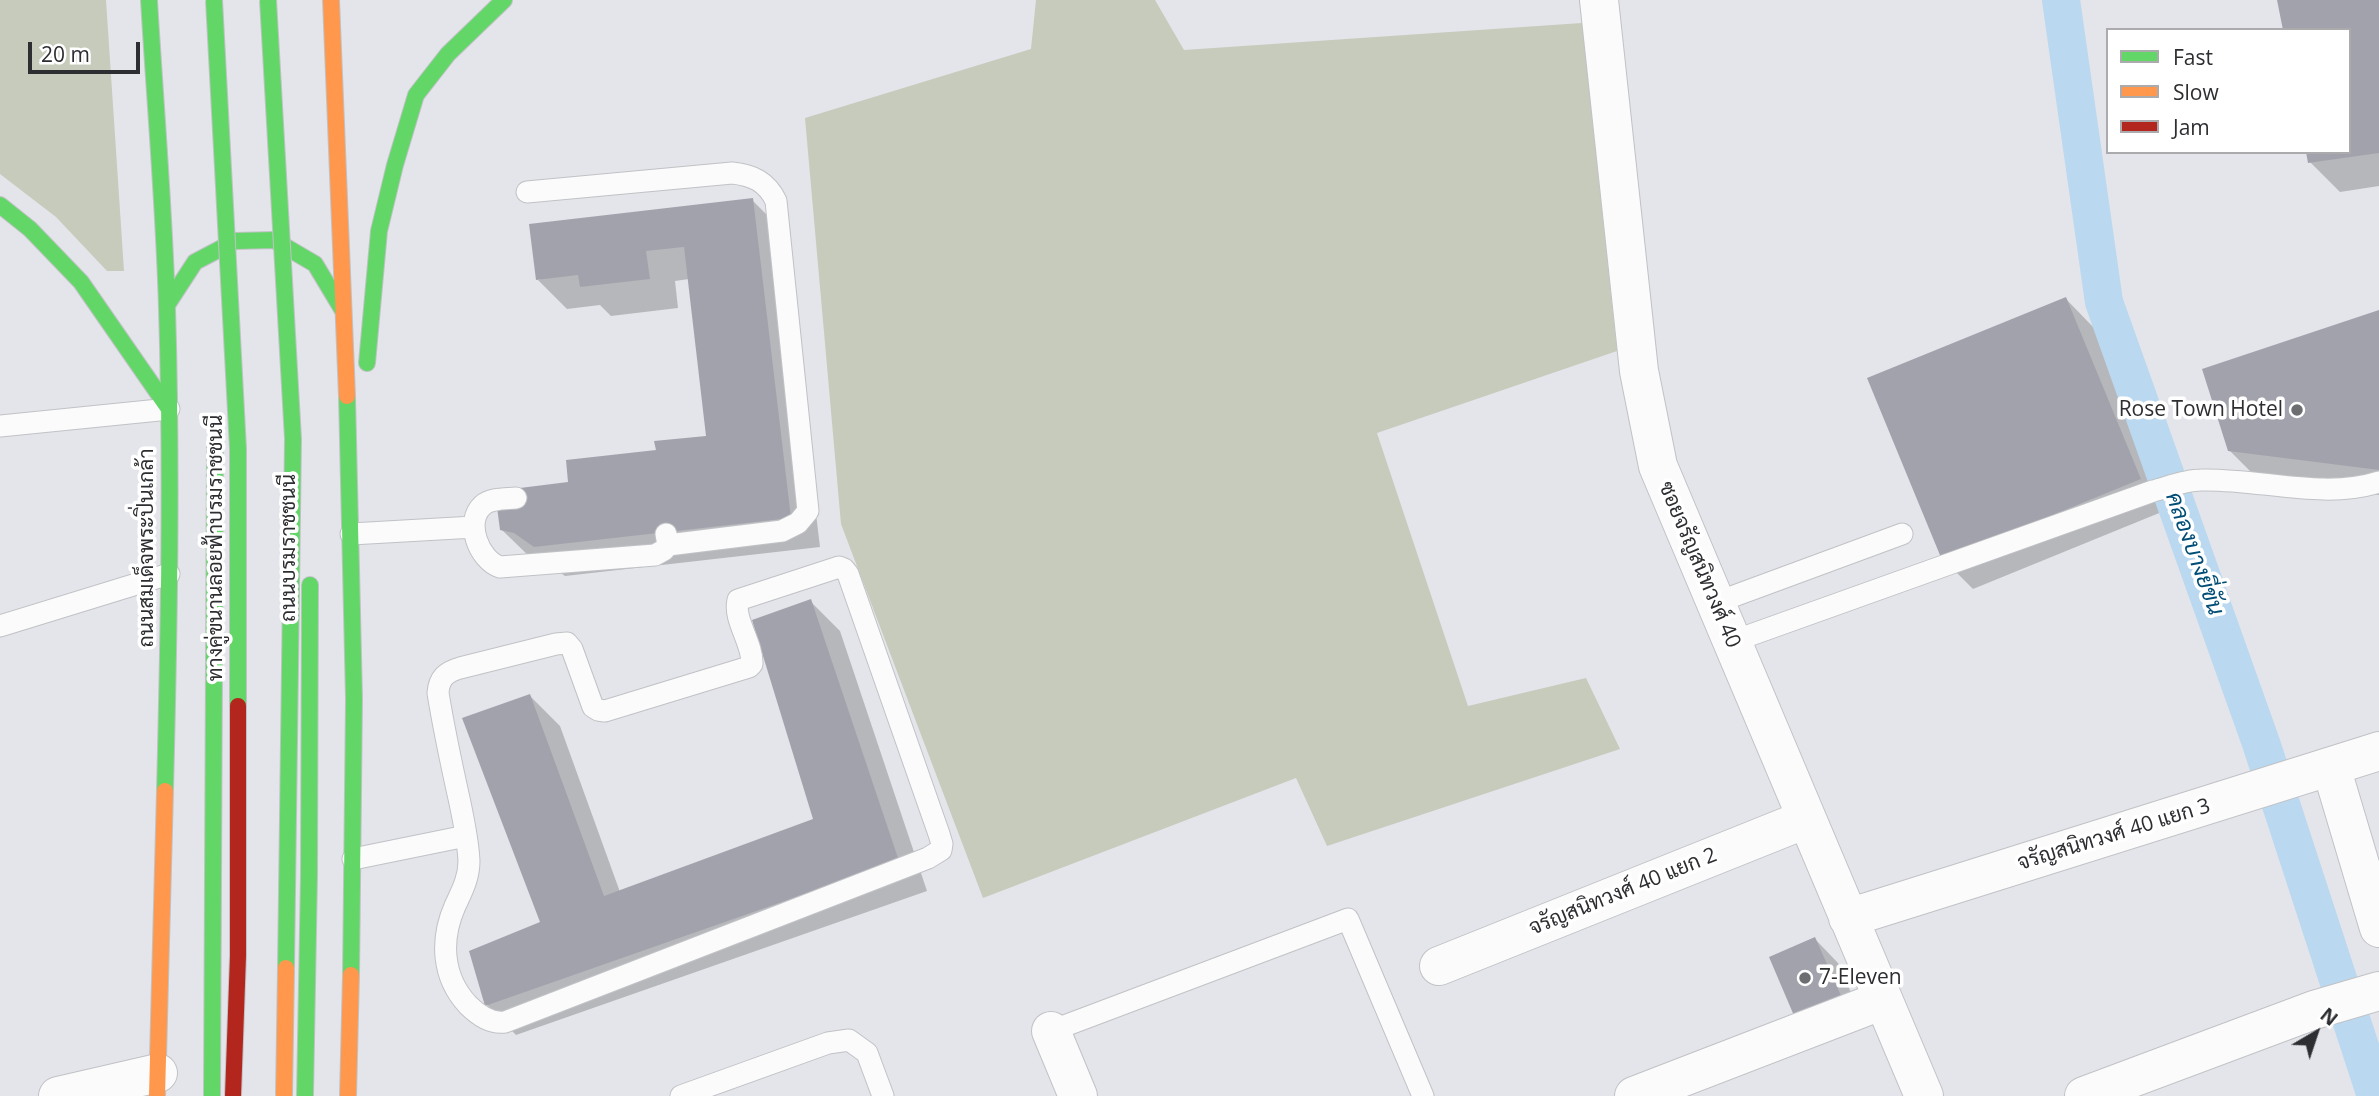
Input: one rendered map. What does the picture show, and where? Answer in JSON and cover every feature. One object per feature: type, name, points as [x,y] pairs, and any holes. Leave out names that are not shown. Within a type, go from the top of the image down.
[{"type":"main road","name":"ถนนสมเด็จพระปิ่นเกล้า","points":[[149,0],[167,306],[169,409],[169,574],[158,1084]]},
{"type":"main road","name":"ทางคู่ขนานลอยฟ้าบรมราชชนนี","points":[[214,0],[238,449],[238,956],[233,1096]]},
{"type":"main road","points":[[268,0],[293,439],[284,1096]]},
{"type":"main road","points":[[331,0],[345,314],[351,534],[353,859],[348,1096]]},
{"type":"main road","points":[[365,383],[379,231],[416,95],[448,54],[504,0]]},
{"type":"main road","points":[[0,205],[30,229],[81,282],[169,409]]},
{"type":"main road","points":[[299,233],[301,275]]},
{"type":"main road","points":[[204,237],[206,278]]},
{"type":"main road","points":[[167,306],[195,262],[235,241],[274,240],[315,264],[345,314]]},
{"type":"main road","points":[[351,534],[363,410]]},
{"type":"main road","points":[[212,1096],[215,438]]},
{"type":"main road","name":"ถนนบรมราชชนนี","points":[[305,1096],[310,575]]},
{"type":"street","name":"ซอยจรัญสนิทวงศ์ 40","points":[[1599,0],[1639,371],[1658,466],[1924,1096]]},
{"type":"street","name":"จรัญสนิทวงศ์ 40 แยก 3","points":[[1848,918],[2379,751]]},
{"type":"street","points":[[2331,767],[2379,928]]},
{"type":"street","name":"จรัญสนิทวงศ์ 40 แยก 2","points":[[1439,965],[1806,819]]},
{"type":"street","points":[[2084,1096],[2314,1010],[2370,994]]},
{"type":"street","points":[[1634,1096],[1882,1000]]},
{"type":"street","points":[[1051,1031],[1078,1096]]},
{"type":"street","points":[[58,1096],[158,1084]]},
{"type":"lane","points":[[516,499],[494,500],[484,504],[474,527],[486,558],[493,565],[504,568],[655,555],[664,550],[667,539],[782,531],[798,523],[808,511],[776,201],[769,187],[752,177],[732,173],[527,192]]},
{"type":"lane","points":[[0,426],[169,409]]},
{"type":"lane","points":[[1731,642],[2153,491],[2199,480],[2314,488],[2365,486],[2379,482]]},
{"type":"lane","points":[[351,534],[474,527]]},
{"type":"lane","points":[[1715,603],[1902,534]]},
{"type":"lane","points":[[838,567],[848,574],[942,847],[938,853],[928,858],[500,1023],[480,1015],[463,999],[448,971],[445,955],[449,920],[468,876],[466,836],[438,693],[440,681],[448,672],[567,643],[572,649],[594,708],[605,711],[749,667],[752,664],[752,655],[737,608],[738,600],[838,567]]},
{"type":"lane","points":[[0,626],[169,574]]},
{"type":"lane","points":[[353,859],[466,836]]},
{"type":"lane","points":[[1051,1031],[1348,919],[1423,1096]]},
{"type":"lane","points":[[681,1096],[828,1042],[849,1040],[867,1053],[883,1096]]},
{"type":"green space","points":[[0,0],[106,0],[124,271],[107,271],[56,217],[0,174]]},
{"type":"green space","points":[[1036,0],[1155,0],[1184,50],[1582,23],[1617,351],[1377,433],[1468,706],[1586,678],[1620,749],[1327,846],[1296,778],[983,898],[841,524],[805,118],[1031,49]]},
{"type":"building","points":[[2277,0],[2379,0],[2379,153],[2308,163],[2306,154],[2351,154],[2351,28],[2283,28]]},
{"type":"building","points":[[753,198],[791,518],[534,547],[514,533],[500,530],[496,499],[512,489],[568,482],[566,460],[656,450],[654,441],[706,436],[684,247],[646,251],[650,279],[580,287],[578,275],[536,280],[529,224]]},
{"type":"building","points":[[2066,297],[2141,479],[1942,560],[1867,378]]},
{"type":"building","name":"Rose Town Hotel","points":[[2379,310],[2379,470],[2228,451],[2202,369]]},
{"type":"building","points":[[811,599],[899,861],[485,1006],[469,951],[540,922],[462,718],[530,694],[604,896],[813,819],[752,620]]},
{"type":"building","name":"7-Eleven","points":[[1815,937],[1842,998],[1795,1018],[1769,957]]},
{"type":"waterway","name":"คลองบางยี่ขัน","points":[[2061,0],[2104,302],[2261,743],[2376,1096]]},
{"type":"traffic: fast","points":[[149,0],[164,231],[169,368],[165,791]]},
{"type":"traffic: fast","points":[[214,0],[238,449],[238,706]]},
{"type":"traffic: fast","points":[[268,0],[293,439],[286,968]]},
{"type":"traffic: fast","points":[[367,363],[379,231],[416,95],[448,54],[504,0]]},
{"type":"traffic: fast","points":[[0,205],[30,229],[81,282],[169,409]]},
{"type":"traffic: fast","points":[[167,305],[195,262],[235,241],[274,240],[315,264],[342,309]]},
{"type":"traffic: fast","points":[[347,396],[354,699],[351,975]]},
{"type":"traffic: fast","points":[[212,1096],[215,445]]},
{"type":"traffic: fast","points":[[305,1096],[310,585]]},
{"type":"traffic: slow","points":[[331,0],[347,396]]},
{"type":"traffic: slow","points":[[157,1096],[165,791]]},
{"type":"traffic: slow","points":[[284,1096],[286,968]]},
{"type":"traffic: slow","points":[[348,1096],[351,975]]},
{"type":"traffic: jam","points":[[233,1096],[238,956],[238,706]]},
{"type":"place","name":"Rose Town Hotel","points":[[2297,410]]},
{"type":"place","name":"7-Eleven","points":[[1805,978]]}]
